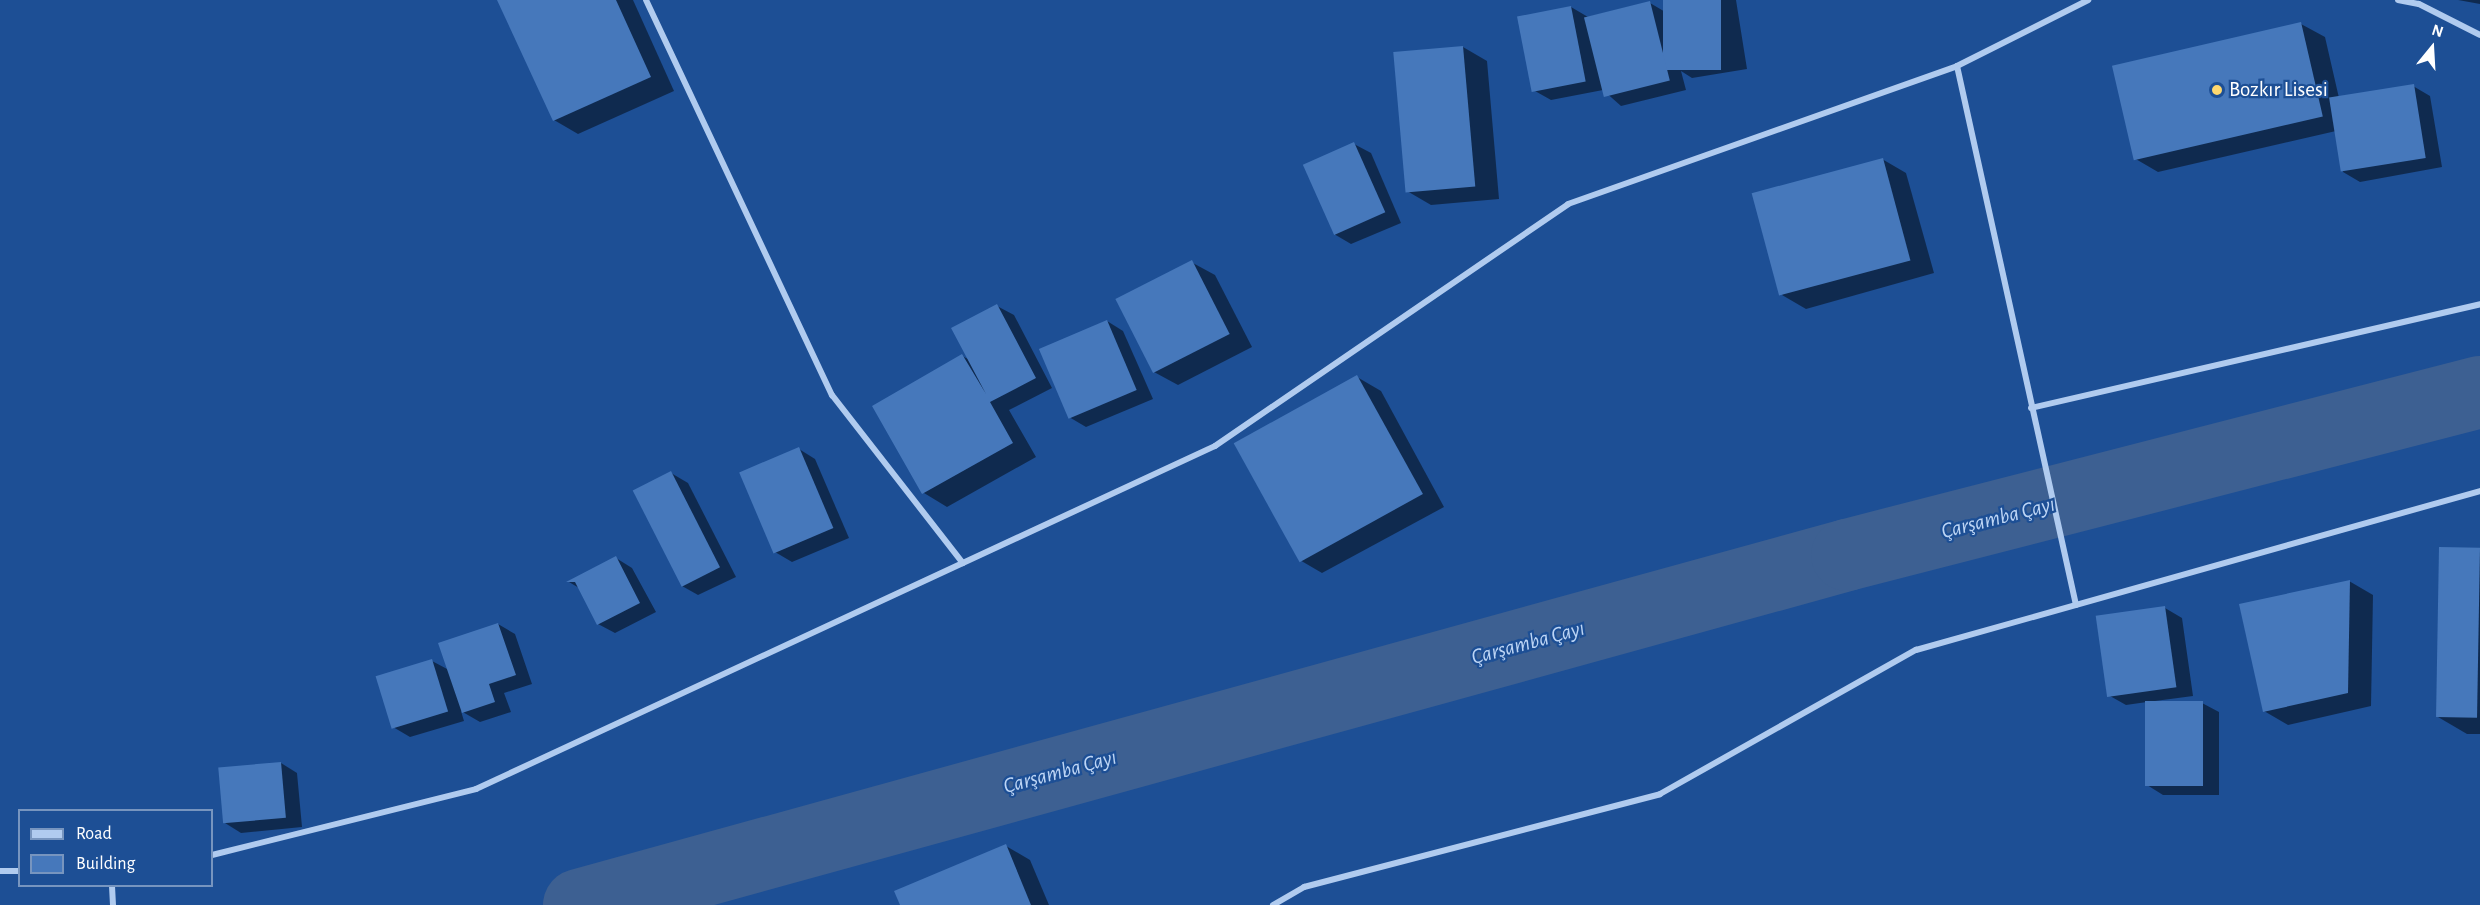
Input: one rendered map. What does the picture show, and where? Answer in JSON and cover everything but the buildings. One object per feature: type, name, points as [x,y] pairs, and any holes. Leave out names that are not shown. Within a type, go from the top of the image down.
[{"type":"street","points":[[646,0],[832,395],[963,563]]},
{"type":"street","points":[[213,855],[476,789],[1215,446],[1568,204],[1957,66],[2088,0]]},
{"type":"street","points":[[2398,0],[2419,4],[2480,35]]},
{"type":"street","points":[[1957,66],[2076,605]]},
{"type":"street","points":[[2031,408],[2480,304]]},
{"type":"street","points":[[1273,905],[1304,887],[1660,794],[1916,650],[2480,491]]},
{"type":"street","points":[[0,871],[18,871]]},
{"type":"street","points":[[112,887],[113,905]]},
{"type":"waterway","name":"Çarşamba Çayı","points":[[579,905],[1847,555],[2480,392]]},
{"type":"place","name":"Bozkır Lisesi","points":[[2217,90]]}]
